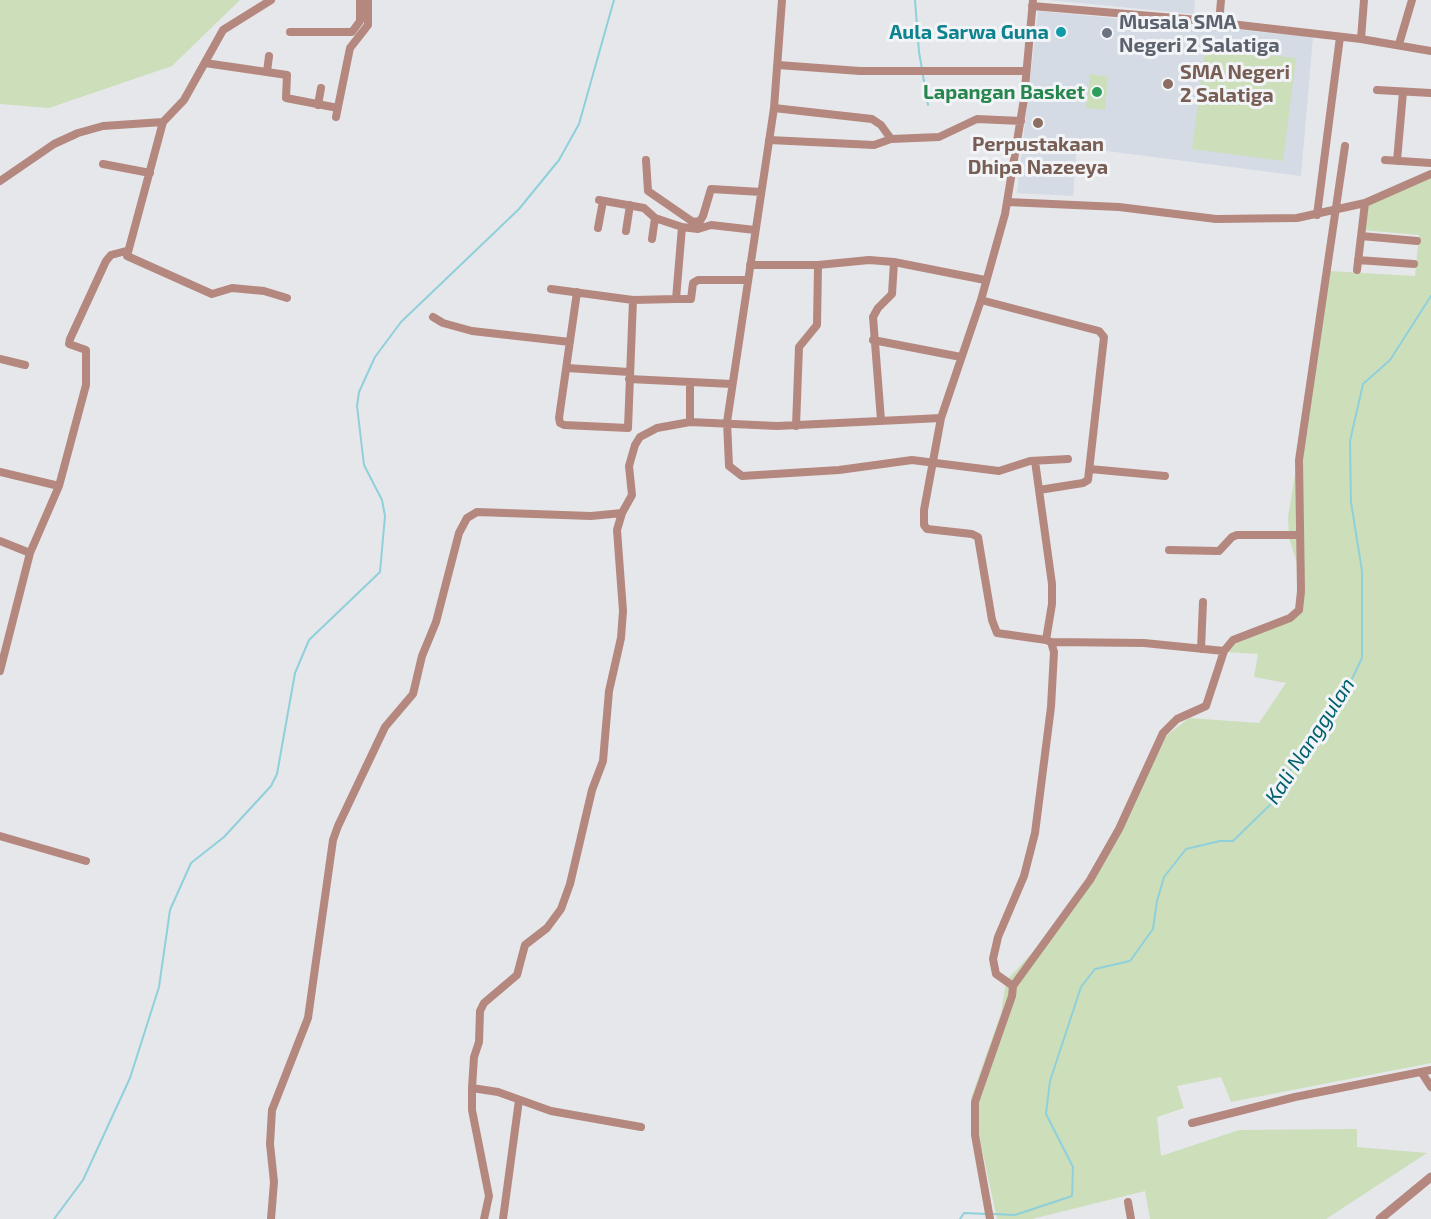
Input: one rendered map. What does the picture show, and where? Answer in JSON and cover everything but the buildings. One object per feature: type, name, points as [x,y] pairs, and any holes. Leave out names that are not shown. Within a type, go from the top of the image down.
[{"type":"street","points":[[271,0],[224,30],[184,100],[163,122],[126,251],[129,259],[212,294],[232,288],[264,291],[287,298]]},
{"type":"street","points":[[290,32],[352,32],[360,21],[360,0]]},
{"type":"street","points":[[336,117],[350,48],[368,25],[368,0]]},
{"type":"street","points":[[782,0],[774,108],[726,422],[729,466],[742,476],[839,471],[912,460],[999,471],[1035,461],[1068,459]]},
{"type":"street","points":[[1218,24],[1221,0]]},
{"type":"street","points":[[1361,39],[1365,0]]},
{"type":"street","points":[[1399,44],[1412,0]]},
{"type":"street","points":[[1224,651],[1144,643],[1048,641],[997,633],[992,620],[978,537],[972,534],[930,531],[924,527],[924,510],[941,418],[981,300],[1007,202],[1021,121],[1033,3],[1361,39],[1431,51]]},
{"type":"street","points":[[1317,215],[1340,37]]},
{"type":"street","points":[[267,72],[269,57]]},
{"type":"street","points":[[205,63],[267,72],[288,71],[286,98],[338,108]]},
{"type":"street","points":[[778,65],[915,72],[1025,71]]},
{"type":"street","points":[[318,105],[321,88]]},
{"type":"street","points":[[1377,90],[1431,93]]},
{"type":"street","points":[[1397,161],[1403,92]]},
{"type":"street","points":[[774,108],[872,119],[881,125],[891,139]]},
{"type":"street","points":[[769,140],[874,145],[891,139],[939,137],[977,119],[1021,121]]},
{"type":"street","points":[[0,181],[54,144],[78,133],[103,126],[163,122]]},
{"type":"street","points":[[990,1219],[975,1135],[975,1102],[1007,1017],[1013,986],[1090,880],[1119,829],[1163,734],[1178,719],[1206,706],[1224,651],[1233,640],[1280,623],[1299,610],[1301,591],[1299,460],[1345,146]]},
{"type":"street","points":[[646,160],[648,191],[693,222],[700,221],[703,216],[711,189],[761,192]]},
{"type":"street","points":[[1385,160],[1431,163]]},
{"type":"street","points":[[103,164],[150,173]]},
{"type":"street","points":[[1007,202],[1119,207],[1216,219],[1297,218],[1365,203],[1431,174]]},
{"type":"street","points":[[598,228],[601,200],[644,208],[655,218],[682,227],[698,229],[711,225],[755,230]]},
{"type":"street","points":[[1357,270],[1365,203]]},
{"type":"street","points":[[626,231],[630,206]]},
{"type":"street","points":[[652,239],[655,218]]},
{"type":"street","points":[[676,299],[682,227]]},
{"type":"street","points":[[1361,236],[1417,241]]},
{"type":"street","points":[[0,671],[30,553],[59,486],[86,385],[86,350],[69,344],[70,339],[106,261],[111,255],[126,251]]},
{"type":"street","points":[[750,265],[818,266],[869,260],[894,262],[985,280]]},
{"type":"street","points":[[1358,260],[1414,264]]},
{"type":"street","points":[[881,420],[873,317],[878,308],[892,294],[894,262]]},
{"type":"street","points":[[796,426],[799,347],[817,325],[818,266]]},
{"type":"street","points":[[551,289],[633,300],[691,299],[693,283],[698,280],[747,280]]},
{"type":"street","points":[[577,292],[560,423],[628,428],[636,431],[640,437]]},
{"type":"street","points":[[628,428],[633,300]]},
{"type":"street","points":[[981,300],[1102,332],[1105,340],[1090,469],[1086,482],[1039,490]]},
{"type":"street","points":[[433,317],[442,323],[472,330],[570,342]]},
{"type":"street","points":[[873,340],[961,357]]},
{"type":"street","points":[[0,359],[25,365]]},
{"type":"street","points":[[567,368],[690,384],[732,384]]},
{"type":"street","points":[[690,384],[690,422]]},
{"type":"street","points":[[484,1219],[489,1196],[472,1110],[474,1057],[479,1042],[480,1011],[484,1003],[517,975],[525,945],[547,928],[561,909],[570,885],[592,790],[603,761],[609,691],[621,638],[623,611],[617,530],[622,513],[632,495],[629,466],[635,445],[640,437],[657,428],[690,422],[796,426],[941,418]]},
{"type":"street","points":[[1013,986],[996,974],[993,959],[998,937],[1024,876],[1035,833],[1051,707],[1054,652],[1048,641],[1052,584],[1035,461]]},
{"type":"street","points":[[1090,469],[1165,476]]},
{"type":"street","points":[[0,472],[59,486]]},
{"type":"street","points":[[271,1219],[274,1182],[270,1144],[271,1116],[276,1097],[308,1018],[333,840],[385,727],[413,694],[462,524],[477,512],[591,516],[622,513]]},
{"type":"street","points":[[1168,550],[1219,551],[1232,537],[1237,535],[1299,535]]},
{"type":"street","points":[[0,541],[30,553]]},
{"type":"street","points":[[1201,649],[1203,602]]},
{"type":"street","points":[[0,836],[86,861]]},
{"type":"street","points":[[1192,1123],[1295,1097],[1431,1070]]},
{"type":"street","points":[[1422,1073],[1431,1087]]},
{"type":"street","points":[[472,1088],[498,1092],[551,1111],[641,1126]]},
{"type":"street","points":[[503,1219],[519,1100]]},
{"type":"street","points":[[1380,1219],[1431,1177]]},
{"type":"street","points":[[1128,1202],[1131,1219]]},
{"type":"shaded area","points":[[1048,0],[1195,0],[1194,14]]},
{"type":"shaded area","name":"SMA Negeri 2 Salatiga","points":[[1038,11],[1313,37],[1301,176],[1107,151],[1077,142],[1073,196],[1017,193]]},
{"type":"green space","points":[[0,0],[240,0],[172,66],[49,108],[0,104]]},
{"type":"green space","points":[[1205,49],[1296,58],[1283,161],[1192,149]]},
{"type":"green space","name":"Lapangan Basket","points":[[1090,74],[1108,77],[1105,110],[1086,108]]},
{"type":"green space","points":[[1431,176],[1431,1063],[1231,1102],[1221,1077],[1177,1086],[1184,1108],[1157,1117],[1161,1156],[1239,1130],[1357,1129],[1357,1147],[1427,1153],[1326,1219],[1150,1219],[1145,1191],[1032,1219],[997,1219],[971,1098],[1001,1013],[1006,981],[1045,939],[1090,879],[1166,736],[1189,718],[1259,723],[1286,683],[1254,677],[1258,654],[1226,652],[1232,645],[1295,611],[1304,585],[1289,538],[1288,517],[1329,271],[1415,276],[1419,235],[1362,230],[1364,205]]},
{"type":"waterway","points":[[54,1219],[83,1180],[130,1078],[159,987],[170,910],[191,863],[224,837],[271,786],[277,774],[295,673],[309,640],[380,572],[385,516],[382,500],[364,465],[357,406],[359,392],[375,357],[401,322],[519,209],[559,160],[579,124],[614,0]]},
{"type":"waterway","points":[[915,0],[919,52],[928,105]]},
{"type":"waterway","name":"Kali Nanggulan","points":[[993,1214],[1015,1215],[1072,1196],[1073,1167],[1046,1114],[1050,1081],[1081,987],[1095,969],[1130,961],[1153,929],[1157,901],[1164,877],[1186,849],[1220,841],[1233,841],[1277,798],[1290,771],[1342,700],[1362,658],[1362,571],[1351,502],[1350,441],[1363,384],[1390,360],[1431,296]]},
{"type":"waterway","name":"Kali Nanggulan","points":[[960,1219],[964,1213],[987,1214]]},
{"type":"place","name":"Aula Sarwa Guna","points":[[1061,32]]},
{"type":"place","name":"Musala SMA Negeri 2 Salatiga","points":[[1107,33]]},
{"type":"place","name":"SMA Negeri 2 Salatiga","points":[[1168,84]]},
{"type":"place","name":"Lapangan Basket","points":[[1097,92]]},
{"type":"place","name":"Perpustakaan Dhipa Nazeeya","points":[[1038,123]]}]
